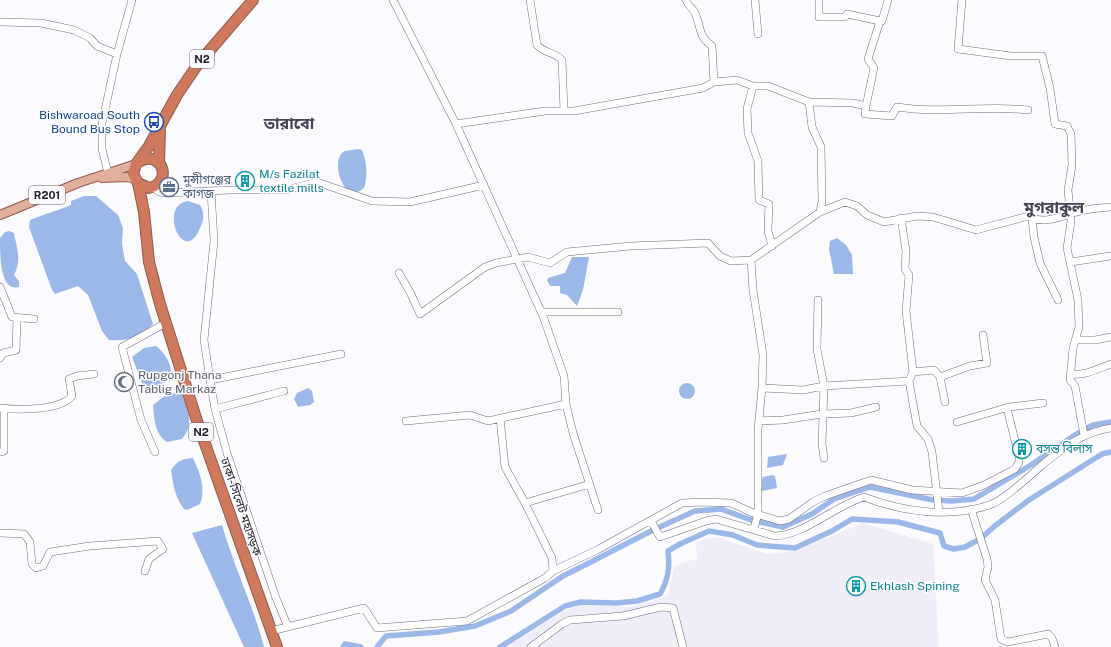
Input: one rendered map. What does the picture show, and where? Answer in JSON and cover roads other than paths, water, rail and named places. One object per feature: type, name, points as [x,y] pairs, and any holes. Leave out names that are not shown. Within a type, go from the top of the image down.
[{"type":"highway","name":"N2","points":[[136,181],[134,169],[177,95],[198,64],[254,0]]},
{"type":"highway","name":"N2","points":[[153,187],[161,181],[163,176],[163,171],[159,164],[160,126]]},
{"type":"highway","points":[[138,163],[150,158],[159,164]]},
{"type":"highway","points":[[136,181],[145,187],[153,187]]},
{"type":"highway","name":"ঢাকা-সিলেট মহাসড়ক","points":[[136,181],[144,212],[149,262],[166,323],[202,436],[277,647]]},
{"type":"highway","name":"ঢাকা-সিলেট মহাসড়ক","points":[[144,212],[153,187]]},
{"type":"main road","points":[[108,175],[138,163]]},
{"type":"main road","points":[[108,175],[127,177],[136,181]]},
{"type":"main road","name":"R201","points":[[0,215],[78,182],[108,175]]},
{"type":"street","points":[[108,175],[102,150],[102,124],[117,54],[132,0]]},
{"type":"street","points":[[393,0],[456,124],[484,185],[515,259],[541,312],[564,376],[566,404],[573,432],[598,510]]},
{"type":"street","points":[[530,0],[537,45],[542,50],[557,55],[562,60],[564,111]]},
{"type":"street","points":[[686,0],[688,6],[695,11],[703,39],[712,46],[714,82]]},
{"type":"street","points":[[755,0],[758,34]]},
{"type":"street","points":[[819,0],[819,17],[845,17],[847,14],[880,21]]},
{"type":"street","points":[[888,0],[868,59],[874,68],[865,114],[892,116],[897,108],[922,111],[969,111],[980,109],[1028,110]]},
{"type":"street","points":[[962,0],[958,49],[1011,56],[1042,56],[1050,88],[1055,124],[1067,126],[1071,134],[1072,165],[1068,190],[1071,221],[1067,248],[1078,300],[1079,327],[1070,380],[1075,386],[1084,435]]},
{"type":"street","points":[[0,22],[41,23],[74,30],[90,38],[97,46],[117,54]]},
{"type":"street","points":[[456,124],[545,111],[564,111],[703,88],[714,82],[737,80],[753,86],[768,86],[809,102],[852,103],[866,106]]},
{"type":"street","points":[[753,86],[747,109],[748,133],[758,161],[759,200],[769,204],[768,231],[772,246]]},
{"type":"street","points":[[809,102],[812,127],[821,147],[822,201],[820,212]]},
{"type":"street","points":[[153,187],[159,192],[163,193],[230,190],[286,190],[317,182],[372,201],[410,202],[484,185]]},
{"type":"street","points":[[211,192],[214,241],[204,340],[215,409],[227,453],[276,598],[288,626]]},
{"type":"street","points":[[399,273],[420,314],[486,268],[515,259],[528,257],[550,263],[568,252],[631,246],[708,242],[720,256],[731,261],[751,260],[820,212],[845,202],[857,206],[867,215],[884,222],[901,218],[933,217],[976,230],[1029,216],[1032,218],[1051,219],[1085,210],[1111,207]]},
{"type":"street","points":[[901,218],[906,251],[905,269],[909,276],[906,311],[914,372],[909,381],[918,426],[928,439],[932,452],[939,512]]},
{"type":"street","points":[[1032,218],[1034,237],[1040,263],[1058,300]]},
{"type":"street","points":[[1071,262],[1110,256]]},
{"type":"street","points":[[751,260],[753,290],[763,355],[759,421],[758,515],[754,529]]},
{"type":"street","points":[[0,287],[12,318],[34,319]]},
{"type":"street","points":[[818,300],[817,349],[824,386],[822,414],[824,458]]},
{"type":"street","points":[[541,312],[618,312]]},
{"type":"street","points":[[0,358],[3,353],[16,350],[17,319]]},
{"type":"street","points":[[155,452],[141,420],[122,347],[166,323]]},
{"type":"street","points":[[940,377],[970,366],[987,363],[983,335]]},
{"type":"street","points":[[1076,340],[1095,340],[1111,337]]},
{"type":"street","points":[[210,380],[341,354]]},
{"type":"street","points":[[1070,374],[1079,375],[1111,364]]},
{"type":"street","points":[[914,372],[934,370],[940,377],[945,402]]},
{"type":"street","points":[[0,452],[4,451],[2,408],[37,409],[68,401],[72,396],[69,379],[77,376],[94,374]]},
{"type":"street","points":[[762,388],[803,390],[824,386],[909,381]]},
{"type":"street","points":[[215,409],[284,390]]},
{"type":"street","points":[[958,422],[1007,408],[1042,403]]},
{"type":"street","points":[[406,421],[470,415],[488,421],[566,404]]},
{"type":"street","points":[[759,421],[783,420],[822,414],[851,413],[876,407]]},
{"type":"street","points":[[271,631],[364,608],[377,628],[467,621],[545,578],[553,571],[651,522],[682,503],[731,503],[758,515],[780,521],[789,519],[813,502],[871,480],[912,490],[962,493],[984,485],[1015,469],[1019,462],[1007,408]]},
{"type":"street","points":[[500,418],[505,467],[525,503],[552,558],[553,571]]},
{"type":"street","points":[[651,522],[660,538],[706,520],[716,519],[775,536],[784,536],[800,530],[852,501],[864,497],[885,505],[955,513],[993,504],[1078,438],[1100,430],[1111,428]]},
{"type":"street","points":[[525,503],[590,484]]},
{"type":"street","points":[[971,509],[988,567],[985,580],[995,600],[1002,640],[1008,642],[1048,634],[1052,638],[1055,647]]},
{"type":"street","points":[[0,533],[24,534],[30,542],[32,564],[36,568],[43,566],[50,552],[90,546],[158,541],[163,549],[149,559],[145,571]]},
{"type":"street","points":[[530,647],[570,620],[624,616],[661,607],[674,608],[683,647]]},
{"type":"water","points":[[358,149],[362,150],[364,155],[366,174],[364,188],[357,192],[350,191],[345,187],[341,180],[338,164],[339,157],[343,152]]},
{"type":"water","points":[[84,196],[96,196],[118,215],[123,228],[122,244],[125,261],[137,274],[153,324],[143,333],[132,338],[109,340],[102,331],[88,295],[78,286],[55,294],[52,290],[29,227],[30,220],[71,205],[71,201]]},
{"type":"water","points":[[188,201],[200,205],[203,211],[203,219],[194,238],[187,241],[181,238],[176,231],[174,222],[175,213],[179,205]]},
{"type":"water","points":[[9,231],[14,233],[17,249],[18,264],[14,275],[19,281],[19,287],[13,287],[8,284],[2,272],[0,238],[5,232]]},
{"type":"water","points":[[837,238],[846,245],[852,255],[853,274],[834,274],[829,249],[830,241]]},
{"type":"water","points":[[572,257],[589,257],[583,290],[577,306],[567,295],[560,293],[560,286],[550,286],[547,280],[548,278],[565,273]]},
{"type":"water","points":[[156,346],[170,364],[171,377],[164,383],[147,388],[142,383],[132,357],[144,348]]},
{"type":"water","points":[[687,383],[694,388],[695,391],[690,398],[687,399],[680,394],[679,391],[684,384]]},
{"type":"water","points":[[308,388],[312,391],[314,402],[310,405],[298,407],[294,399],[297,393]]},
{"type":"water","points":[[183,393],[189,417],[188,428],[182,439],[167,442],[158,431],[153,405],[166,395]]},
{"type":"water","points":[[787,454],[783,465],[767,468],[768,457]]},
{"type":"water","points":[[193,458],[200,475],[202,498],[200,504],[187,510],[184,509],[176,495],[171,470],[175,464],[180,461]]},
{"type":"water","points":[[772,475],[775,476],[777,488],[762,491],[760,485],[763,477]]},
{"type":"water","points":[[222,525],[260,631],[264,647],[244,647],[192,533]]},
{"type":"waterway","points":[[377,647],[386,636],[439,632],[475,626],[511,611],[563,576],[651,531],[695,511],[721,509],[751,520],[783,527],[812,514],[834,499],[870,487],[933,500],[952,501],[974,499],[1031,465],[1075,435],[1093,425],[1111,422]]},
{"type":"waterway","points":[[500,647],[565,606],[581,602],[616,603],[637,601],[660,594],[668,574],[668,551],[709,531],[733,535],[757,545],[795,548],[832,531],[852,519],[898,522],[940,533],[944,546],[954,549],[965,547],[980,539],[1029,500],[1102,454],[1111,452]]},
{"type":"waterway","points":[[343,647],[345,644],[361,647]]},
{"type":"place","name":"Bishwaroad South Bound Bus Stop","points":[[154,122]]},
{"type":"place","name":"M/s Fazilat textile mills","points":[[245,181]]},
{"type":"place","name":"মুন্সীগঞ্জের কাগজ","points":[[169,187]]},
{"type":"place","name":"Rupgonj Thana Tablig Markaz","points":[[124,382]]},
{"type":"place","name":"বসন্ত বিলাস","points":[[1022,449]]},
{"type":"place","name":"Ekhlash Spining","points":[[856,586]]},
{"type":"district","name":"তারাবো","points":[[289,123]]},
{"type":"district","name":"মুগরাকুল","points":[[1054,207]]}]
